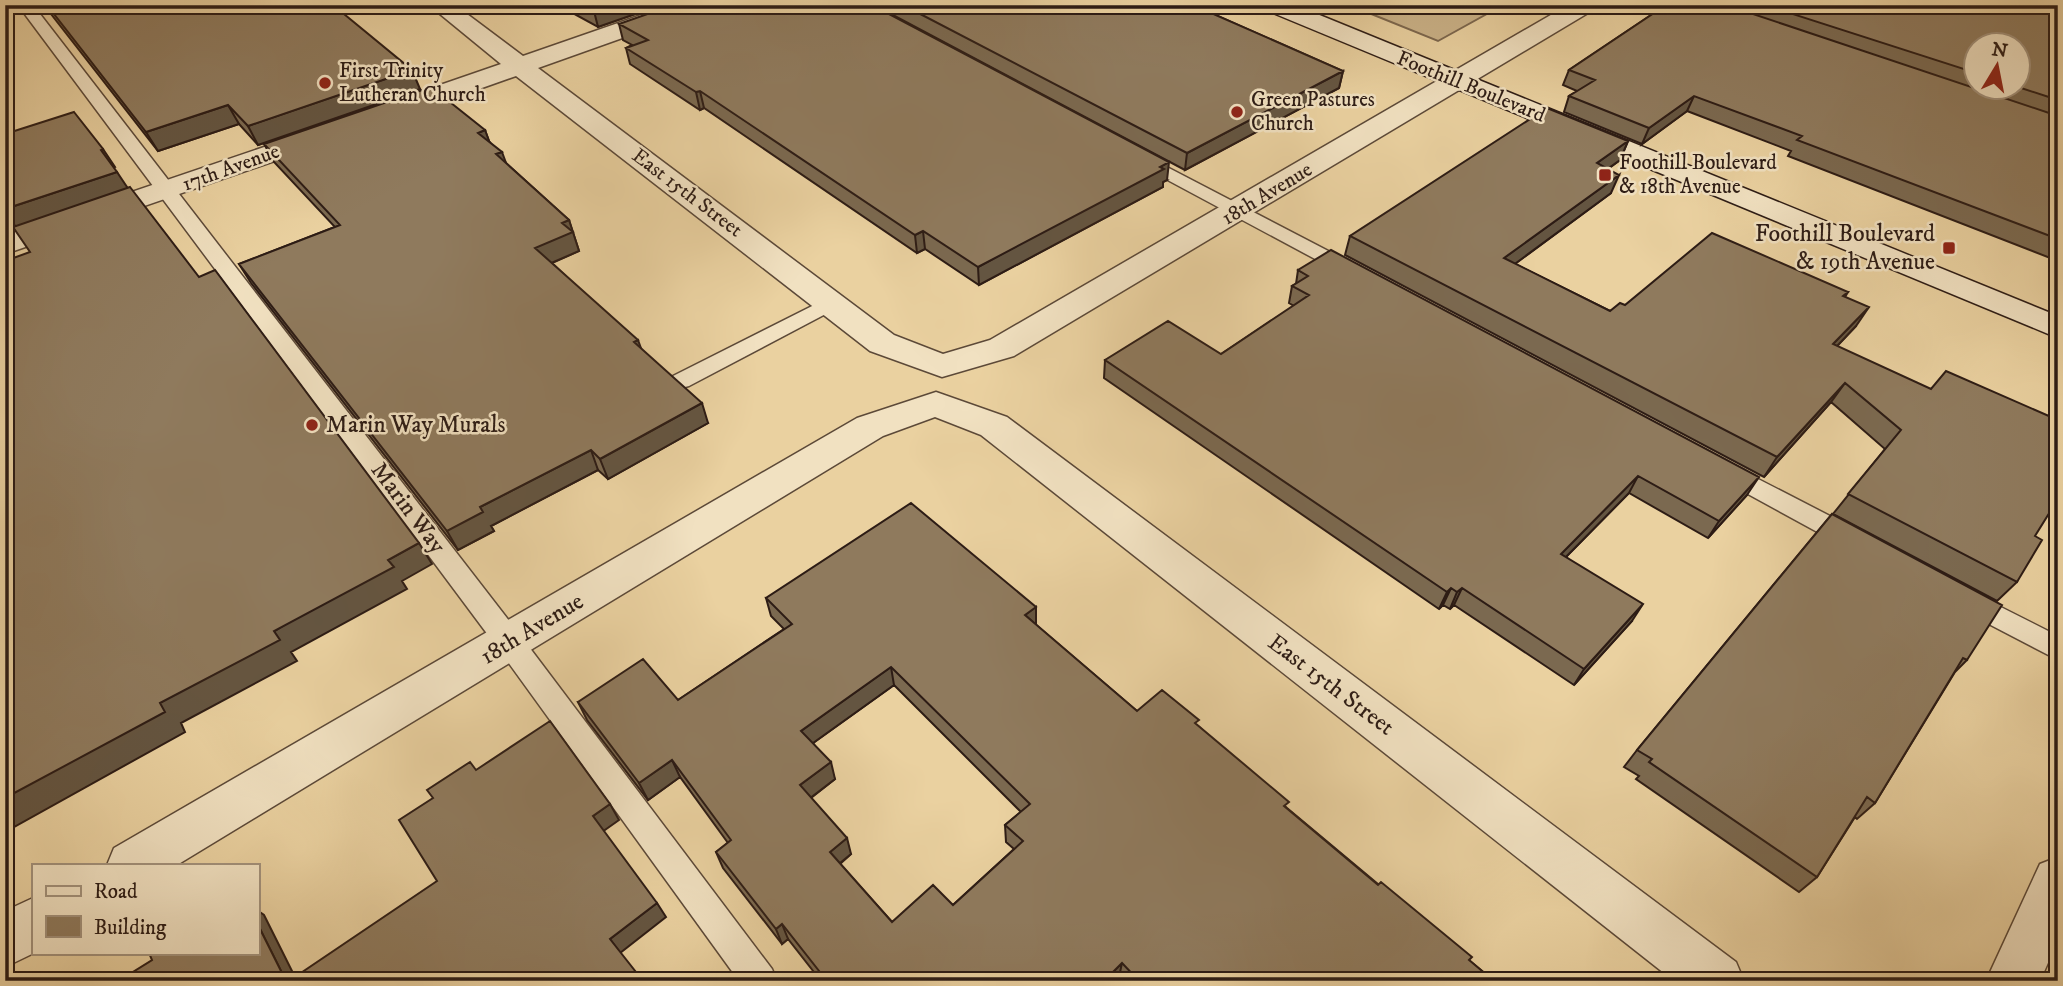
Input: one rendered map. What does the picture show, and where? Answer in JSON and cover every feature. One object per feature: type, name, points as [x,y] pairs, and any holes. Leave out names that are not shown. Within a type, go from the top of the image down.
[{"type":"street","name":"East 15th Street","points":[[440,5],[1717,981]]},
{"type":"street","name":"17th Avenue","points":[[5,245],[693,5]]},
{"type":"street","name":"Foothill Boulevard","points":[[1274,5],[2058,328]]},
{"type":"street","name":"18th Avenue","points":[[134,864],[1585,5]]},
{"type":"street","points":[[2013,981],[2058,881]]},
{"type":"street","points":[[5,941],[32,925]]},
{"type":"lane","name":"Marin Way","points":[[25,5],[510,643],[760,981]]},
{"type":"lane","points":[[1122,148],[1368,279]]},
{"type":"lane","points":[[681,381],[830,303]]},
{"type":"lane","points":[[1710,463],[1870,549]]},
{"type":"lane","points":[[1943,588],[2058,649]]},
{"type":"shaded area","points":[[1349,5],[1503,5],[1438,41]]},
{"type":"building","points":[[47,5],[333,5],[412,70],[248,126],[228,105],[146,132]]},
{"type":"building","points":[[583,5],[610,5],[594,11]]},
{"type":"building","points":[[673,5],[872,5],[1169,162],[1160,167],[1164,169],[978,267],[923,231],[915,235],[700,91],[696,92],[626,48],[648,40],[619,24]]},
{"type":"building","points":[[903,5],[1193,5],[1343,71],[1187,153]]},
{"type":"building","points":[[1666,5],[1726,5],[1962,84],[1962,102],[2016,102],[2058,116],[2058,239],[1797,140],[1802,136],[1694,96],[1649,128],[1569,96],[1595,80],[1569,70]]},
{"type":"building","points":[[1765,5],[2058,5],[2058,100],[2032,92],[2032,32],[1962,32],[1962,68]]},
{"type":"building","points":[[431,87],[485,130],[478,133],[502,152],[496,154],[569,220],[562,223],[573,232],[535,248],[638,340],[634,342],[702,403],[600,459],[591,450],[480,507],[483,512],[447,531],[239,264],[340,225],[264,144]]},
{"type":"building","points":[[1547,108],[1628,141],[1597,163],[1619,175],[1504,258],[1610,311],[1620,303],[1625,305],[1712,233],[1848,292],[1843,296],[1869,307],[1833,344],[1931,389],[1946,371],[2058,420],[2058,499],[2035,536],[2042,540],[2017,582],[1848,494],[1901,430],[1845,383],[1777,457],[1350,236]]},
{"type":"building","points":[[74,112],[117,172],[5,209],[5,134]]},
{"type":"building","points":[[130,187],[199,277],[215,270],[419,543],[388,560],[394,567],[274,631],[280,640],[160,703],[165,712],[5,798],[5,261],[30,252],[13,227]]},
{"type":"building","points":[[1331,250],[1759,477],[1719,521],[1638,476],[1561,554],[1643,604],[1584,669],[1462,588],[1457,592],[1451,588],[1447,592],[1105,360],[1168,321],[1221,354],[1309,295],[1292,286],[1308,276],[1298,270]]},
{"type":"building","points":[[911,503],[1036,607],[1025,615],[1137,711],[1162,690],[1199,720],[1195,723],[1289,802],[1284,806],[1378,885],[1381,882],[1472,957],[1469,960],[1494,981],[1139,981],[1122,963],[1104,981],[827,981],[782,924],[776,929],[716,852],[731,840],[672,760],[639,783],[578,702],[643,659],[678,700],[792,624],[766,598]],"holes":[[[891,667],[1030,804],[1005,825],[1023,841],[953,905],[933,885],[892,922],[830,852],[847,838],[800,785],[831,762],[801,731]]]},
{"type":"building","points":[[1832,514],[2002,605],[1967,660],[1963,658],[1875,803],[1867,797],[1817,877],[1649,762],[1652,759],[1637,750]]},
{"type":"building","points":[[550,721],[610,804],[593,816],[657,903],[610,939],[643,981],[289,981],[437,881],[399,820],[433,798],[427,790],[470,762],[476,770]]},
{"type":"building","points":[[259,927],[286,981],[136,981],[133,972],[152,960],[149,954],[259,954]]},
{"type":"place","name":"First Trinity Lutheran Church","points":[[325,83]]},
{"type":"place","name":"Green Pastures Church","points":[[1237,112]]},
{"type":"place","name":"Foothill Boulevard & 18th Avenue","points":[[1605,175]]},
{"type":"place","name":"Foothill Boulevard & 19th Avenue","points":[[1949,248]]},
{"type":"place","name":"Marin Way Murals","points":[[312,425]]}]
